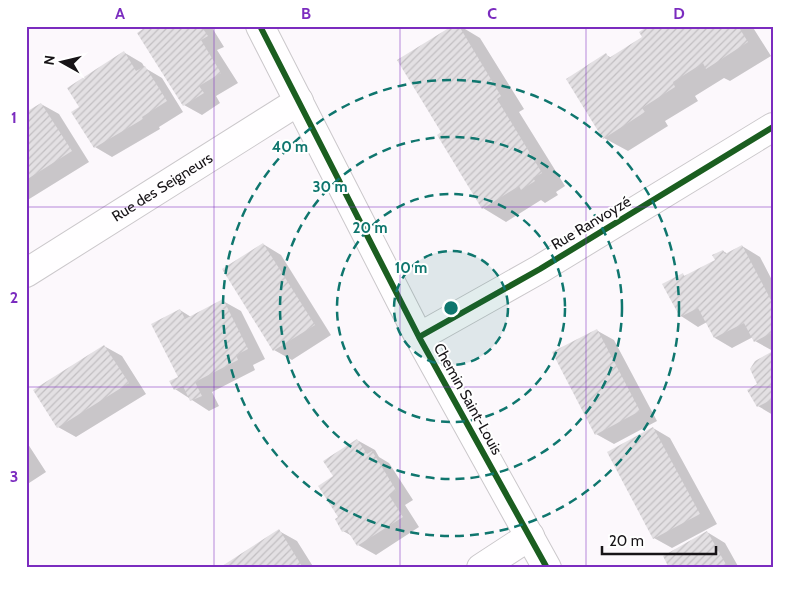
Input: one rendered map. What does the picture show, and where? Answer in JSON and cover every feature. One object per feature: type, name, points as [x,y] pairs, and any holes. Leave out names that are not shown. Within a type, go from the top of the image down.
[{"type":"street","name":"Chemin Saint-Louis","points":[[260,26],[419,337],[547,568]]},
{"type":"street","name":"Rue des Seigneurs","points":[[26,273],[299,101]]},
{"type":"street","name":"Rue Ranvoyzé","points":[[419,337],[540,269],[773,127]]},
{"type":"street","points":[[481,568],[530,536]]},
{"type":"building","points":[[147,26],[201,26],[208,36],[201,40],[221,73],[199,86],[204,93],[183,106],[137,33]]},
{"type":"building","points":[[452,26],[459,26],[501,96],[497,99],[542,173],[533,178],[535,181],[521,190],[519,186],[482,209],[437,135],[441,132],[397,60]]},
{"type":"building","points":[[648,26],[738,26],[748,42],[706,69],[703,63],[673,82],[675,87],[642,108],[645,112],[603,139],[566,79],[606,53],[609,58],[642,37],[639,32]]},
{"type":"building","points":[[124,51],[136,71],[145,66],[167,101],[142,117],[143,119],[94,148],[71,112],[79,107],[67,88]]},
{"type":"building","points":[[41,103],[72,151],[26,180],[26,112]]},
{"type":"building","points":[[263,243],[315,325],[273,351],[222,269]]},
{"type":"building","points":[[742,245],[773,304],[773,332],[754,342],[744,323],[714,338],[698,308],[680,317],[662,284],[683,273],[684,276],[715,260],[712,255],[723,250],[725,254]]},
{"type":"building","points":[[223,299],[248,349],[236,355],[238,360],[195,382],[202,396],[190,401],[183,386],[174,390],[169,381],[178,377],[151,324],[180,309],[185,319]]},
{"type":"building","points":[[597,329],[640,411],[595,435],[552,352]]},
{"type":"building","points":[[104,345],[129,383],[57,428],[33,390]]},
{"type":"building","points":[[773,351],[773,399],[757,407],[747,390],[757,384],[750,369],[755,361]]},
{"type":"building","points":[[653,427],[700,514],[653,539],[607,452]]},
{"type":"building","points":[[357,439],[367,454],[372,451],[396,490],[389,495],[403,517],[357,546],[347,530],[342,532],[335,519],[338,517],[318,486],[333,476],[323,461]]},
{"type":"building","points":[[279,529],[303,568],[219,568]]},
{"type":"building","points":[[707,531],[728,568],[669,568],[663,556]]},
{"type":"cycle path","points":[[260,26],[419,337],[547,568]]},
{"type":"cycle path","points":[[419,337],[540,269],[773,127]]}]
